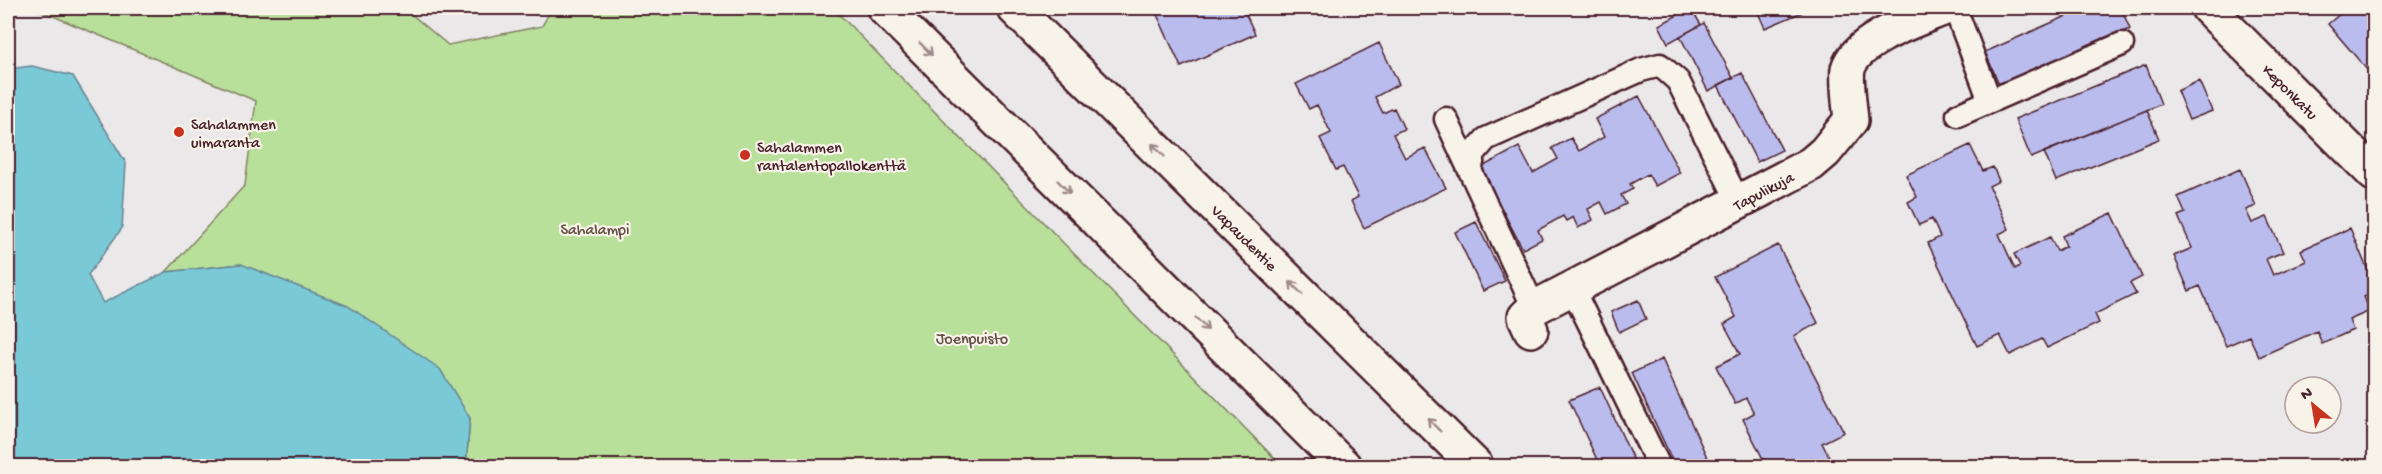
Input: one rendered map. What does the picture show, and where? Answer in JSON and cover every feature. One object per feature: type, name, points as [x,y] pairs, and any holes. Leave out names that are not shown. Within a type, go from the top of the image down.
[{"type":"main road","points":[[884,8],[1344,466]]},
{"type":"main road","name":"Vapaudentie","points":[[1014,8],[1476,466]]},
{"type":"main road","name":"Tapulikuja","points":[[1533,319],[1572,288],[1811,164],[1825,152],[1851,120],[1848,69],[1857,53],[1878,38],[1945,8]]},
{"type":"main road","name":"Keponkatu","points":[[2208,8],[2374,174]]},
{"type":"lane","points":[[1954,8],[1990,101]]},
{"type":"lane","points":[[1958,115],[2122,44]]},
{"type":"lane","points":[[1470,171],[1474,153],[1486,140],[1641,70],[1660,65],[1678,81],[1739,203]]},
{"type":"lane","points":[[1446,119],[1533,319]]},
{"type":"lane","points":[[1572,288],[1659,466]]},
{"type":"green space","name":"Sahalampi","points":[[34,8],[404,8],[448,45],[542,26],[552,8],[833,8],[1282,466],[466,466],[470,418],[241,264],[166,272],[245,185],[256,101]]},
{"type":"water","points":[[32,66],[73,76],[126,163],[122,228],[88,275],[103,303],[166,272],[241,264],[348,306],[440,369],[470,418],[466,466],[8,466],[8,69]]},
{"type":"building","points":[[1154,8],[1243,8],[1255,34],[1181,67]]},
{"type":"building","points":[[1691,8],[1701,25],[1668,43],[1659,25]]},
{"type":"building","points":[[1756,8],[1812,8],[1765,28]]},
{"type":"building","points":[[2085,8],[2121,8],[2130,29],[2000,86],[1985,52]]},
{"type":"building","points":[[2347,8],[2374,8],[2374,78],[2328,24]]},
{"type":"building","points":[[1704,23],[1733,78],[1708,91],[1680,36]]},
{"type":"building","points":[[1379,43],[1399,84],[1375,97],[1383,113],[1394,108],[1404,129],[1393,134],[1405,158],[1425,148],[1446,188],[1364,228],[1351,201],[1358,197],[1343,167],[1336,170],[1320,138],[1331,133],[1317,105],[1309,109],[1296,84]]},
{"type":"building","points":[[2146,65],[2161,104],[2031,158],[2015,119]]},
{"type":"building","points":[[1742,73],[1782,150],[1757,162],[1718,85]]},
{"type":"building","points":[[2199,81],[2212,111],[2189,120],[2177,91]]},
{"type":"building","points":[[1639,96],[1680,173],[1655,186],[1648,174],[1630,184],[1633,189],[1621,195],[1626,204],[1607,214],[1601,202],[1588,209],[1593,220],[1578,228],[1573,217],[1566,221],[1563,216],[1538,230],[1542,239],[1523,249],[1480,168],[1519,147],[1533,173],[1558,159],[1552,148],[1571,138],[1579,151],[1604,137],[1595,119]]},
{"type":"building","points":[[2147,110],[2159,139],[2056,181],[2044,152]]},
{"type":"building","points":[[1970,145],[1983,171],[1993,167],[1999,181],[1989,186],[2009,229],[1999,234],[2015,269],[2020,266],[2014,254],[2050,237],[2057,251],[2066,246],[2062,236],[2112,213],[2142,277],[2130,283],[2136,294],[2095,314],[2099,323],[2047,348],[2042,339],[2010,355],[2000,335],[1977,346],[1928,243],[1940,237],[1932,219],[1919,225],[1908,202],[1917,197],[1906,175]]},
{"type":"building","points":[[2240,169],[2256,206],[2246,210],[2252,223],[2267,217],[2283,252],[2266,259],[2273,275],[2306,261],[2301,250],[2350,228],[2374,285],[2374,293],[2364,297],[2370,311],[2349,320],[2353,330],[2322,344],[2317,331],[2259,357],[2249,336],[2226,346],[2200,286],[2189,291],[2174,256],[2192,248],[2178,216],[2185,213],[2178,197]]},
{"type":"building","points":[[1476,222],[1505,281],[1483,291],[1455,232]]},
{"type":"building","points":[[1778,245],[1818,323],[1794,336],[1844,432],[1822,443],[1834,466],[1753,466],[1764,461],[1743,419],[1754,413],[1746,398],[1735,404],[1716,366],[1740,354],[1724,324],[1736,317],[1715,277]]},
{"type":"building","points":[[1638,300],[1646,319],[1619,332],[1611,312]]},
{"type":"building","points":[[1662,359],[1711,466],[1675,466],[1632,373]]},
{"type":"building","points":[[1600,387],[1636,466],[1600,466],[1569,400]]},
{"type":"place","name":"Sahalammen uimaranta","points":[[179,132]]},
{"type":"place","name":"Sahalammen rantalentopallokenttä","points":[[745,155]]},
{"type":"park label","name":"Joenpuisto","points":[[972,337]]}]
